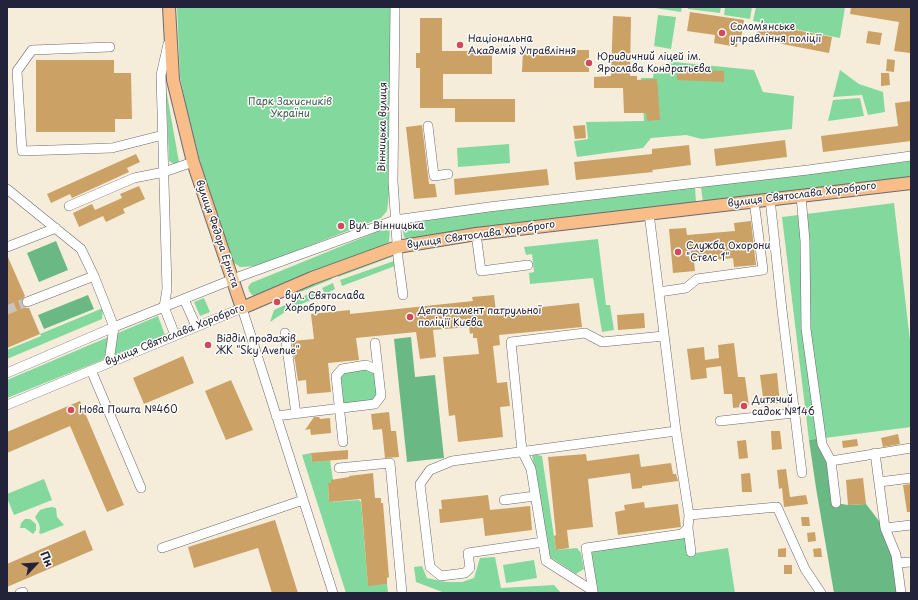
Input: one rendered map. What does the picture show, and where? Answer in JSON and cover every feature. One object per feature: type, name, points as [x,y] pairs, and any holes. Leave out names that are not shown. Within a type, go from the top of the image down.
[{"type":"main road","name":"вулиця Федора Ернста","points":[[169,7],[174,80],[193,162],[242,308]]},
{"type":"main road","name":"вулиця Святослава Хороброго","points":[[242,308],[312,278],[398,247],[476,234],[911,183]]},
{"type":"street","name":"Вінницька вулиця","points":[[395,7],[393,181],[399,268],[403,295]]},
{"type":"street","points":[[170,32],[161,75],[168,289],[164,307],[175,335]]},
{"type":"street","points":[[110,46],[32,50],[18,71],[22,151],[112,148],[163,135]]},
{"type":"street","points":[[428,126],[434,176],[448,174]]},
{"type":"street","points":[[7,372],[232,280],[395,220],[808,170],[911,156]]},
{"type":"street","points":[[69,206],[134,178],[164,172],[193,162]]},
{"type":"street","points":[[7,189],[81,249],[94,276],[114,327],[109,362]]},
{"type":"street","points":[[801,196],[805,242],[806,329],[822,444],[830,461],[836,503]]},
{"type":"street","points":[[770,199],[802,473]]},
{"type":"street","points":[[659,292],[686,288],[697,279],[763,270],[754,201]]},
{"type":"street","points":[[649,213],[676,431],[689,515],[688,528],[691,552]]},
{"type":"street","points":[[7,247],[56,228]]},
{"type":"street","points":[[476,234],[481,271],[528,265]]},
{"type":"street","points":[[27,302],[94,276]]},
{"type":"street","points":[[184,299],[196,326]]},
{"type":"street","name":"вулиця Святослава Хороброго","points":[[7,405],[242,308]]},
{"type":"street","name":"вулиця Федора Ернста","points":[[242,308],[333,593]]},
{"type":"street","points":[[285,333],[296,414]]},
{"type":"street","points":[[593,592],[546,561],[531,470],[522,451],[511,342],[585,333],[602,342],[632,343],[664,336]]},
{"type":"street","points":[[276,416],[375,404],[382,396],[375,343]]},
{"type":"street","points":[[343,442],[336,376],[342,369],[366,365],[378,370]]},
{"type":"street","points":[[91,370],[141,488]]},
{"type":"street","points":[[720,421],[794,413]]},
{"type":"street","points":[[543,542],[468,553],[470,568],[465,573],[440,576],[430,567],[420,484],[430,470],[452,461],[676,431]]},
{"type":"street","points":[[830,461],[911,448]]},
{"type":"street","points":[[876,453],[885,528],[896,555],[900,593]]},
{"type":"street","points":[[339,468],[390,463],[402,593]]},
{"type":"street","points":[[879,482],[911,478]]},
{"type":"street","points":[[504,500],[535,496]]},
{"type":"street","points":[[162,548],[303,500]]},
{"type":"street","points":[[689,515],[777,507],[805,569],[820,593]]},
{"type":"street","points":[[885,528],[911,525]]},
{"type":"street","points":[[593,592],[586,548],[682,534],[688,528]]},
{"type":"street","points":[[897,563],[911,562]]},
{"type":"green space","name":"Парк Захисників України","points":[[177,7],[392,7],[389,195],[387,211],[381,218],[257,266],[240,267],[233,262],[203,173],[187,111],[180,77]]},
{"type":"green space","points":[[649,7],[682,7],[681,12]]},
{"type":"green space","points":[[688,7],[721,7],[720,13],[688,9]]},
{"type":"green space","points":[[725,7],[752,7],[750,19],[724,15]]},
{"type":"green space","points":[[756,7],[845,7],[840,38],[753,21]]},
{"type":"green space","points":[[658,15],[676,17],[671,49],[654,46]]},
{"type":"green space","points":[[674,62],[754,70],[763,92],[794,96],[792,129],[702,139],[686,135],[651,138],[643,148],[577,157],[574,141],[588,139],[586,122],[644,121],[641,78],[653,78],[654,67]]},
{"type":"green space","points":[[840,70],[859,84],[883,92],[885,112],[868,115],[862,95],[833,97]]},
{"type":"green space","points":[[166,89],[179,162],[174,164],[169,161]]},
{"type":"green space","points":[[860,98],[864,116],[828,121],[833,100]]},
{"type":"green space","points":[[509,144],[510,163],[458,167],[457,148]]},
{"type":"green space","points":[[911,161],[911,177],[703,203],[701,187]]},
{"type":"green space","points":[[695,187],[696,203],[409,240],[404,237],[402,227],[407,223],[488,211]]},
{"type":"green space","points":[[894,203],[911,349],[911,427],[809,440],[782,217]]},
{"type":"green space","points":[[390,228],[389,242],[385,246],[256,296],[252,295],[249,291],[248,287],[251,283],[379,231]]},
{"type":"green space","points":[[598,239],[606,305],[610,305],[614,330],[602,332],[593,278],[530,284],[529,273],[534,272],[532,254],[526,255],[524,247]]},
{"type":"green space","points":[[56,241],[68,270],[39,282],[27,253]]},
{"type":"green space","points":[[394,251],[394,256],[338,277],[337,272]]},
{"type":"green space","points":[[394,261],[395,266],[342,286],[340,280]]},
{"type":"green space","points":[[330,274],[332,279],[293,295],[291,290]]},
{"type":"green space","points":[[333,283],[335,289],[325,294],[322,288]]},
{"type":"green space","points":[[317,290],[320,296],[288,310],[270,322],[274,310]]},
{"type":"green space","points":[[88,295],[94,309],[44,329],[38,315]]},
{"type":"green space","points":[[204,298],[210,312],[200,316],[194,302]]},
{"type":"green space","points":[[103,308],[102,319],[7,359],[7,350],[41,336],[40,334]]},
{"type":"green space","points":[[158,316],[165,335],[7,398],[7,380]]},
{"type":"green space","points":[[411,337],[415,377],[435,375],[444,458],[407,462],[394,339]]},
{"type":"green space","points":[[366,369],[374,373],[377,394],[373,400],[345,404],[342,400],[340,378],[345,372]]},
{"type":"green space","points":[[821,438],[831,461],[836,503],[848,505],[866,504],[886,530],[901,593],[834,593],[809,440]]},
{"type":"green space","points":[[311,453],[312,462],[330,460],[333,480],[331,483],[328,483],[329,502],[359,500],[361,502],[368,585],[387,584],[388,592],[346,593],[302,455]]},
{"type":"green space","points":[[532,454],[542,456],[556,550],[577,548],[581,553],[584,569],[576,574],[547,555]]},
{"type":"green space","points":[[44,479],[52,500],[14,515],[7,498],[7,494]]},
{"type":"green space","points":[[52,507],[56,508],[57,517],[64,525],[41,534],[39,533],[39,524],[35,517],[40,510]]},
{"type":"green space","points":[[25,519],[30,519],[36,524],[36,530],[33,534],[25,528],[20,528],[21,523]]},
{"type":"green space","points":[[686,535],[689,554],[728,548],[735,593],[596,593],[591,553],[594,550]]},
{"type":"green space","points":[[495,557],[501,588],[554,585],[561,593],[445,593],[416,582],[414,567],[422,566],[427,578],[446,582],[462,582],[474,578],[480,558]]},
{"type":"green space","points":[[534,560],[537,578],[506,583],[503,565]]},
{"type":"building","points":[[851,7],[911,7],[910,53],[894,51],[899,22],[850,14]]},
{"type":"building","points":[[690,12],[744,20],[741,39],[738,39],[737,47],[714,43],[715,35],[687,31]]},
{"type":"building","points":[[613,16],[631,17],[630,76],[637,76],[637,80],[657,79],[660,120],[647,121],[646,113],[624,113],[623,88],[594,88],[594,77],[611,76]]},
{"type":"building","points":[[420,18],[442,18],[442,51],[492,51],[492,74],[443,74],[443,99],[515,99],[515,122],[455,122],[455,108],[420,108],[420,68],[416,68],[416,53],[420,53]]},
{"type":"building","points":[[759,23],[832,37],[829,53],[756,39]]},
{"type":"building","points":[[868,31],[882,33],[880,45],[866,43]]},
{"type":"building","points":[[523,50],[535,50],[535,55],[575,56],[575,50],[589,50],[589,72],[522,72]]},
{"type":"building","points":[[887,59],[895,60],[894,72],[886,71]]},
{"type":"building","points":[[36,60],[114,60],[114,73],[131,73],[132,119],[115,119],[115,132],[36,132]]},
{"type":"building","points":[[677,69],[724,71],[724,82],[677,80]]},
{"type":"building","points":[[881,73],[889,73],[890,85],[881,86]]},
{"type":"building","points":[[911,101],[911,141],[823,152],[821,136],[898,126],[895,103]]},
{"type":"building","points":[[422,125],[429,184],[435,184],[437,197],[414,199],[406,127]]},
{"type":"building","points":[[585,125],[586,138],[575,139],[573,126]]},
{"type":"building","points":[[785,140],[787,157],[716,166],[714,149]]},
{"type":"building","points":[[689,145],[691,165],[652,170],[653,172],[576,180],[574,162],[652,154],[652,149]]},
{"type":"building","points":[[136,154],[140,162],[127,168],[129,172],[72,198],[70,194],[51,203],[47,194]]},
{"type":"building","points":[[547,169],[549,185],[455,195],[454,179]]},
{"type":"building","points":[[139,186],[145,199],[123,209],[125,213],[106,222],[103,216],[79,227],[73,213],[92,204],[95,210],[122,198],[120,194]]},
{"type":"building","points":[[751,221],[756,265],[734,267],[733,258],[694,262],[695,271],[673,273],[669,229],[686,228],[687,235],[735,231],[734,223]]},
{"type":"building","points":[[7,255],[25,296],[21,301],[22,305],[29,308],[40,334],[7,348]]},
{"type":"building","points":[[494,295],[496,312],[579,303],[582,327],[499,335],[500,345],[493,346],[497,383],[507,382],[510,406],[500,407],[503,437],[458,442],[455,415],[449,416],[443,357],[479,354],[477,338],[473,338],[473,333],[470,334],[469,327],[433,330],[436,357],[420,359],[416,332],[356,338],[359,360],[328,363],[331,392],[307,394],[306,380],[298,381],[292,341],[314,339],[311,314],[350,310],[350,314],[473,301],[472,297]]},
{"type":"building","points":[[644,313],[645,328],[618,330],[617,315]]},
{"type":"building","points":[[734,343],[738,377],[745,377],[749,406],[733,408],[732,394],[724,394],[721,366],[706,368],[707,378],[691,380],[687,349],[704,347],[705,360],[719,358],[718,345]]},
{"type":"building","points":[[183,356],[194,383],[144,404],[133,378]]},
{"type":"building","points":[[777,373],[780,403],[764,405],[760,375]]},
{"type":"building","points":[[231,380],[253,430],[226,440],[205,391]]},
{"type":"building","points":[[80,401],[124,505],[107,512],[70,426],[7,453],[7,432]]},
{"type":"building","points":[[389,412],[391,431],[396,431],[399,457],[385,458],[382,429],[373,430],[371,414]]},
{"type":"building","points":[[314,417],[319,417],[320,419],[330,418],[331,433],[311,435],[310,429],[305,430]]},
{"type":"building","points":[[771,431],[780,431],[782,449],[772,450]]},
{"type":"building","points":[[898,434],[900,444],[883,447],[881,438]]},
{"type":"building","points":[[857,439],[858,446],[843,448],[842,441]]},
{"type":"building","points":[[746,440],[748,458],[739,459],[737,441]]},
{"type":"building","points":[[348,450],[348,459],[312,462],[311,453]]},
{"type":"building","points":[[586,454],[587,461],[639,454],[641,467],[671,463],[673,474],[676,474],[678,481],[642,486],[642,488],[632,489],[630,473],[588,479],[593,527],[567,530],[569,548],[556,550],[554,536],[556,535],[548,457]]},
{"type":"building","points":[[786,469],[790,497],[806,495],[808,504],[784,507],[782,488],[779,489],[777,470]]},
{"type":"building","points":[[373,473],[375,498],[381,498],[381,503],[383,503],[389,577],[387,578],[387,584],[368,586],[361,499],[329,502],[328,483],[331,483],[331,480],[349,476]]},
{"type":"building","points":[[750,473],[752,492],[742,492],[741,474]]},
{"type":"building","points":[[863,478],[866,504],[848,505],[846,480]]},
{"type":"building","points":[[911,484],[911,512],[907,512],[903,485]]},
{"type":"building","points":[[488,495],[490,510],[530,506],[532,530],[485,536],[483,518],[440,523],[439,509],[442,509],[441,500]]},
{"type":"building","points":[[644,502],[645,508],[678,504],[681,527],[618,535],[615,512],[625,510],[624,505]]},
{"type":"building","points":[[801,517],[809,517],[810,526],[802,526]]},
{"type":"building","points":[[275,520],[298,593],[272,593],[258,548],[194,568],[188,547]]},
{"type":"building","points":[[85,530],[93,550],[7,587],[7,564]]},
{"type":"building","points":[[815,532],[816,541],[808,542],[807,533]]},
{"type":"building","points":[[786,548],[786,557],[778,557],[778,549]]},
{"type":"building","points":[[821,548],[822,557],[814,557],[813,549]]},
{"type":"building","points":[[784,565],[792,565],[792,574],[784,574]]},
{"type":"tunnel","points":[[7,310],[27,302]]},
{"type":"place","name":"Соломʼянське управління поліції","points":[[722,33]]},
{"type":"place","name":"Національна Академія Управління","points":[[460,45]]},
{"type":"place","name":"Юридичний ліцей ім. Ярослава Кондратьєва","points":[[589,63]]},
{"type":"place","name":"Вул. Вінницька","points":[[341,226]]},
{"type":"place","name":"Служба Охорони \"Стелс 1\"","points":[[678,252]]},
{"type":"place","name":"вул. Святослава Хороброго","points":[[277,302]]},
{"type":"place","name":"Департамент патрульної поліції Києва","points":[[410,317]]},
{"type":"place","name":"Відділ продажів ЖК \"Sky Avenue\"","points":[[208,345]]},
{"type":"place","name":"Дитячий садок №146","points":[[744,406]]},
{"type":"place","name":"Нова Пошта №460","points":[[71,410]]}]
